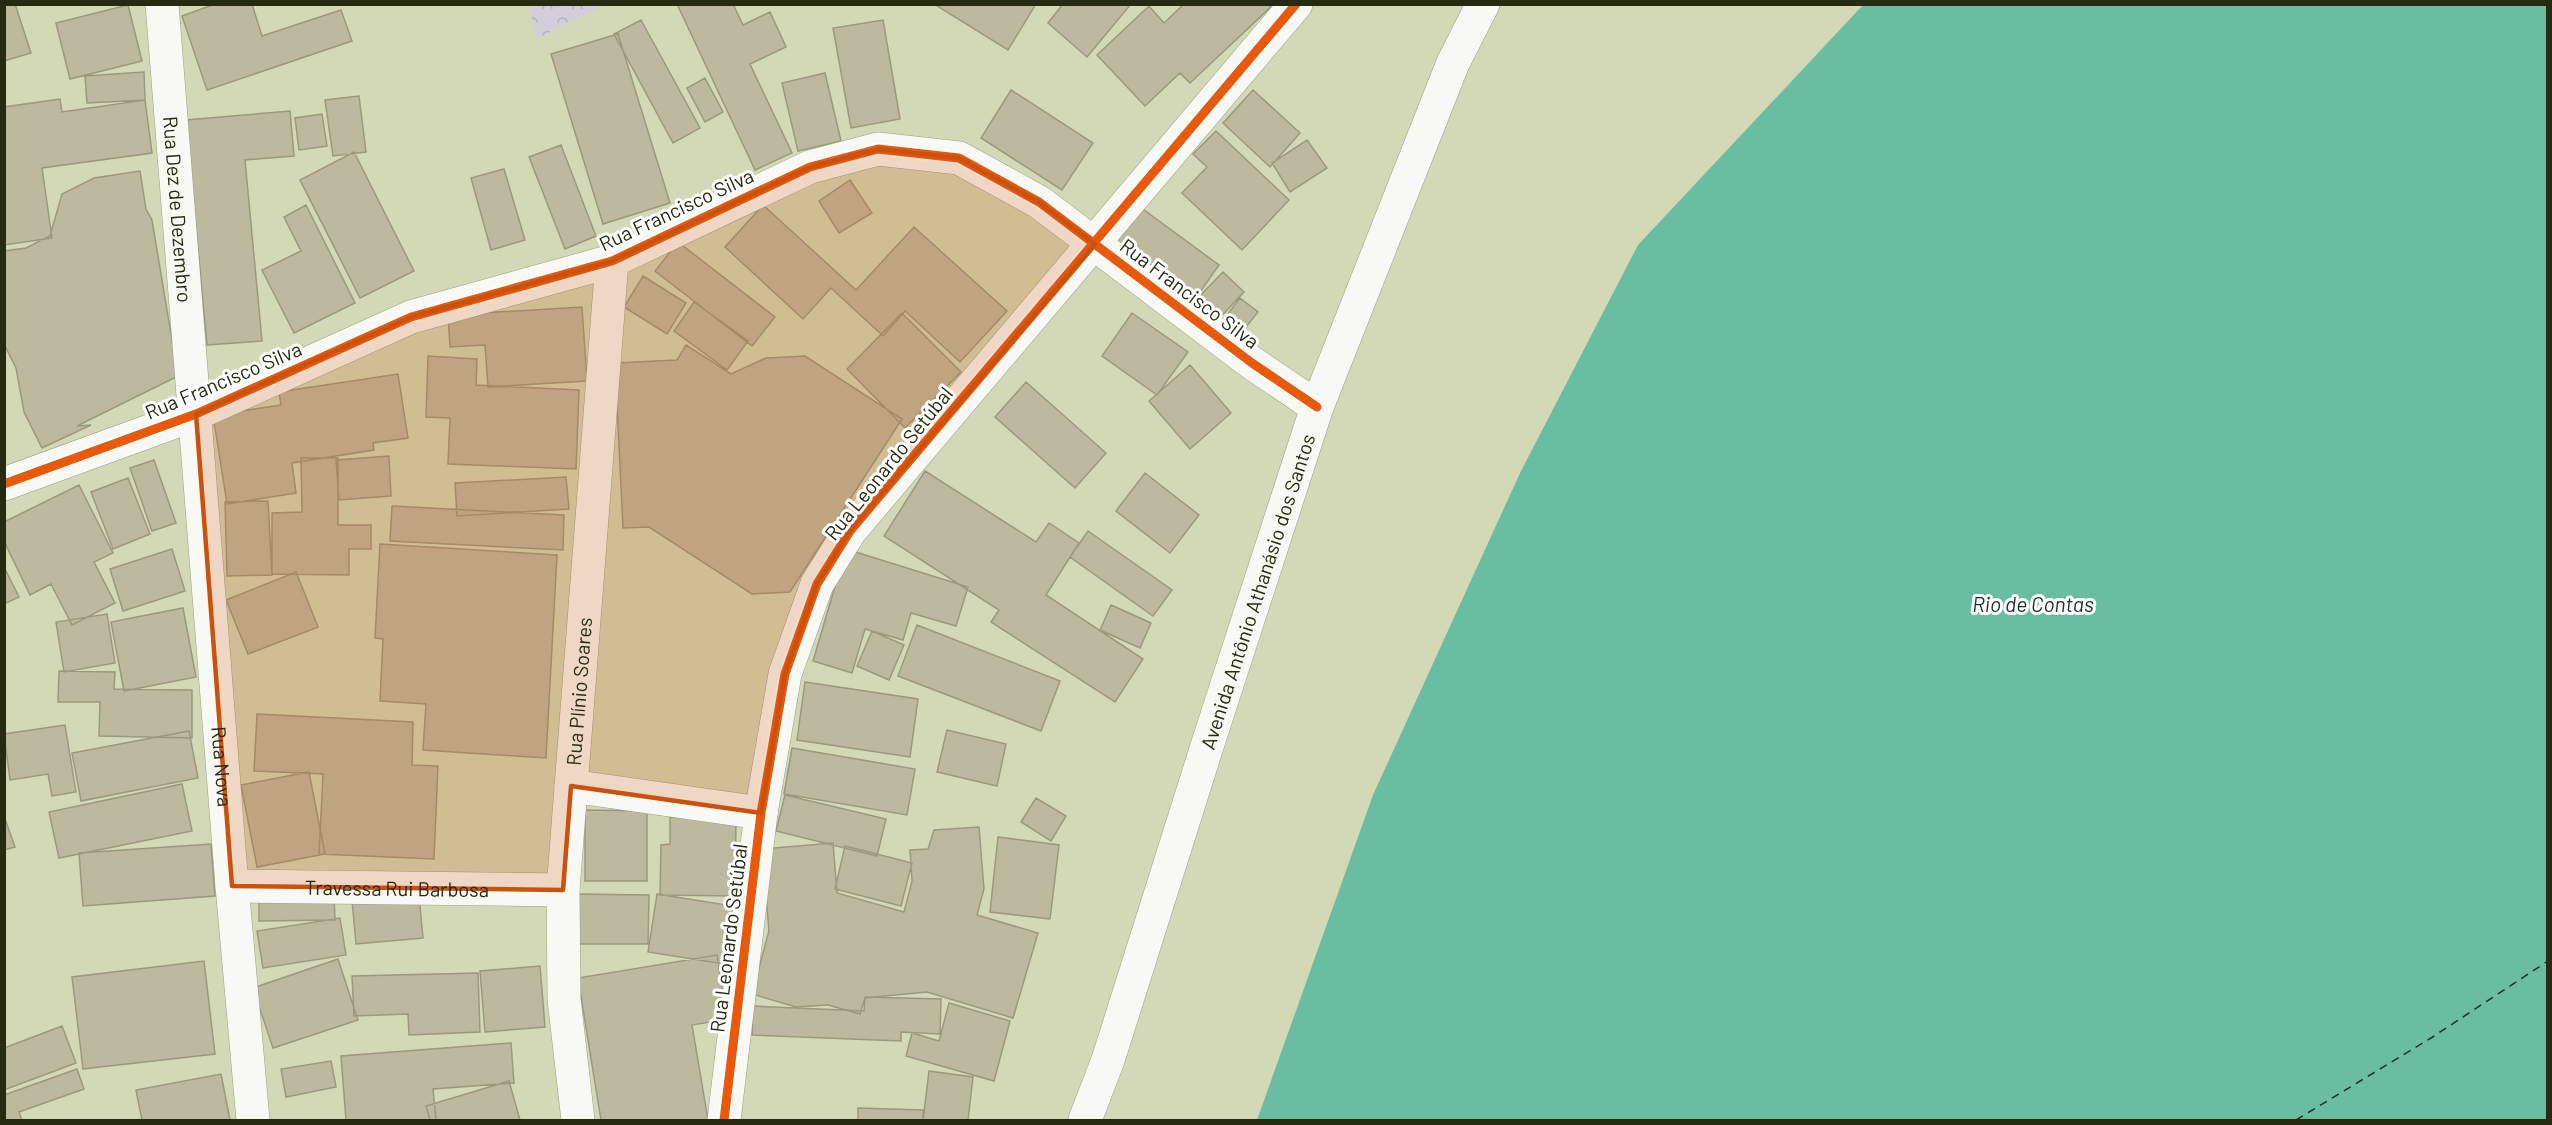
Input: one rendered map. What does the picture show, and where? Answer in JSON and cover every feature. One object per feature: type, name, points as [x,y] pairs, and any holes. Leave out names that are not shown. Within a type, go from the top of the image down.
[{"type":"street","name":"Rua Dez de Dezembro","points":[[162,4],[196,414]]},
{"type":"street","name":"Rua Leonardo Setúbal","points":[[724,1120],[761,813],[785,674],[817,584],[850,531],[1296,4]]},
{"type":"street","name":"Avenida Antônio Athanásio dos Santos","points":[[1085,1120],[1108,1060],[1317,407],[1453,63],[1483,4]]},
{"type":"street","name":"Rua Francisco Silva","points":[[4,484],[196,414],[411,317],[612,261],[810,167],[878,148],[959,158],[1039,202],[1252,363],[1317,407]]},
{"type":"street","name":"Rua Plínio Soares","points":[[578,1120],[564,999],[563,890],[612,261]]},
{"type":"street","name":"Rua Nova","points":[[196,414],[232,886],[254,1120]]},
{"type":"street","points":[[571,786],[761,813]]},
{"type":"street","name":"Travessa Rui Barbosa","points":[[232,886],[563,890]]},
{"type":"highlighted area","points":[[878,149],[959,158],[1039,202],[1095,244],[850,531],[817,584],[785,674],[761,813],[571,786],[563,890],[232,886],[196,414],[411,317],[612,261],[810,167]]},
{"type":"green space","points":[[529,4],[606,5],[536,39]]},
{"type":"water","name":"Rio de Contas","points":[[1863,5],[2547,5],[2547,1120],[1257,1120],[1373,795],[1520,473],[1638,245]]},
{"type":"building","points":[[4,4],[15,4],[31,53],[4,61]]},
{"type":"building","points":[[215,4],[252,4],[262,36],[341,10],[352,41],[207,90],[182,16]]},
{"type":"building","points":[[677,4],[733,4],[743,25],[770,12],[786,47],[750,64],[792,153],[755,170]]},
{"type":"building","points":[[934,4],[1036,4],[1008,50]]},
{"type":"building","points":[[1063,4],[1131,4],[1087,57],[1048,23]]},
{"type":"building","points":[[1184,4],[1274,4],[1190,83],[1180,73],[1145,106],[1097,55],[1149,6],[1164,23]]},
{"type":"building","points":[[128,5],[142,61],[70,79],[56,23]]},
{"type":"building","points":[[641,20],[700,128],[673,143],[614,34]]},
{"type":"building","points":[[883,20],[900,119],[851,128],[833,28]]},
{"type":"building","points":[[618,34],[670,203],[603,224],[551,54]]},
{"type":"building","points":[[144,72],[145,100],[87,103],[85,76]]},
{"type":"building","points":[[825,73],[841,141],[798,151],[782,83]]},
{"type":"building","points":[[705,78],[723,112],[705,122],[687,88]]},
{"type":"building","points":[[1011,90],[1093,143],[1062,190],[981,138]]},
{"type":"building","points":[[1253,90],[1300,133],[1270,167],[1223,123]]},
{"type":"building","points":[[359,96],[366,152],[333,156],[325,100]]},
{"type":"building","points":[[60,99],[62,112],[145,100],[152,153],[42,168],[52,238],[4,245],[4,107]]},
{"type":"building","points":[[290,111],[294,156],[245,160],[262,341],[207,345],[186,120]]},
{"type":"building","points":[[322,114],[327,146],[299,150],[295,118]]},
{"type":"building","points":[[1216,131],[1289,200],[1242,250],[1182,193],[1207,167],[1193,154]]},
{"type":"building","points":[[1307,140],[1327,168],[1290,192],[1272,163]]},
{"type":"building","points":[[561,145],[596,236],[565,249],[529,157]]},
{"type":"building","points":[[354,152],[414,271],[360,298],[300,180]]},
{"type":"building","points":[[504,169],[525,240],[491,250],[471,178]]},
{"type":"building","points":[[140,171],[146,209],[152,220],[178,376],[77,426],[91,425],[42,448],[24,412],[16,368],[4,344],[4,251],[26,248],[50,236],[62,194],[94,178]]},
{"type":"building","points":[[850,180],[872,213],[839,233],[819,201]]},
{"type":"building","points":[[306,205],[355,303],[294,333],[262,270],[301,251],[284,217]]},
{"type":"building","points":[[763,205],[856,290],[914,227],[1007,311],[960,362],[905,311],[883,336],[831,288],[803,319],[725,247]]},
{"type":"building","points":[[1140,207],[1219,265],[1196,298],[1116,240]]},
{"type":"building","points":[[678,242],[775,317],[752,346],[655,271]]},
{"type":"building","points":[[1223,272],[1244,292],[1214,324],[1193,303]]},
{"type":"building","points":[[643,276],[686,303],[667,334],[624,307]]},
{"type":"building","points":[[1240,298],[1258,312],[1234,342],[1216,329]]},
{"type":"building","points":[[694,302],[748,341],[727,370],[674,331]]},
{"type":"building","points":[[582,307],[587,381],[488,387],[485,345],[450,347],[448,315]]},
{"type":"building","points":[[902,313],[961,372],[905,428],[847,369]]},
{"type":"building","points":[[1132,313],[1188,352],[1157,395],[1102,356]]},
{"type":"building","points":[[686,345],[731,374],[766,358],[805,356],[902,419],[790,592],[752,594],[649,527],[623,528],[615,363],[677,360]]},
{"type":"building","points":[[428,356],[477,359],[476,385],[579,390],[576,469],[448,464],[450,418],[426,417]]},
{"type":"building","points":[[1190,365],[1231,413],[1190,449],[1149,401]]},
{"type":"building","points":[[398,374],[408,438],[373,443],[374,450],[292,463],[296,493],[227,504],[213,415],[281,405],[279,392]]},
{"type":"building","points":[[1026,382],[1106,453],[1075,488],[995,417]]},
{"type":"building","points":[[389,456],[391,496],[339,500],[336,460]]},
{"type":"building","points":[[301,458],[338,458],[338,525],[371,525],[371,549],[349,549],[349,575],[272,574],[272,513],[302,512]]},
{"type":"building","points":[[154,460],[176,523],[152,531],[130,468]]},
{"type":"building","points":[[925,471],[1036,542],[1049,523],[1079,543],[1046,595],[1143,659],[1115,702],[991,622],[999,610],[884,536]]},
{"type":"building","points":[[1145,473],[1199,515],[1170,553],[1116,511]]},
{"type":"building","points":[[566,477],[569,509],[457,516],[455,483]]},
{"type":"building","points":[[128,478],[150,534],[113,549],[91,492]]},
{"type":"building","points":[[79,485],[113,553],[94,562],[115,603],[72,625],[51,584],[30,595],[4,541],[4,522]]},
{"type":"building","points":[[268,501],[272,575],[227,576],[225,502]]},
{"type":"building","points":[[392,506],[564,515],[563,550],[390,541]]},
{"type":"building","points":[[1088,531],[1172,590],[1153,616],[1070,557]]},
{"type":"building","points":[[380,544],[557,555],[546,758],[423,750],[426,704],[380,701],[383,639],[375,638]]},
{"type":"building","points":[[172,549],[185,591],[123,611],[110,569]]},
{"type":"building","points":[[846,549],[968,587],[956,626],[911,613],[903,640],[865,629],[852,673],[813,661]]},
{"type":"building","points":[[4,567],[19,597],[4,604]]},
{"type":"building","points":[[296,572],[318,627],[248,654],[226,600]]},
{"type":"building","points":[[1111,605],[1151,623],[1140,648],[1100,630]]},
{"type":"building","points":[[183,608],[196,677],[124,691],[111,622]]},
{"type":"building","points":[[107,614],[115,663],[64,672],[56,622]]},
{"type":"building","points":[[917,625],[1060,681],[1041,731],[898,676]]},
{"type":"building","points":[[872,631],[904,645],[889,680],[857,666]]},
{"type":"building","points":[[59,671],[115,672],[114,689],[192,690],[192,738],[99,736],[100,702],[58,702]]},
{"type":"building","points":[[805,682],[918,699],[910,757],[797,740]]},
{"type":"building","points":[[257,714],[413,722],[412,765],[438,766],[434,859],[319,854],[323,774],[254,771]]},
{"type":"building","points":[[65,725],[76,792],[52,796],[48,774],[10,780],[4,734]]},
{"type":"building","points":[[947,730],[1006,744],[997,786],[937,772]]},
{"type":"building","points":[[189,731],[198,778],[81,801],[72,753]]},
{"type":"building","points":[[792,748],[915,769],[907,815],[784,794]]},
{"type":"building","points":[[309,772],[325,854],[257,867],[241,785]]},
{"type":"building","points":[[182,784],[192,831],[59,858],[49,812]]},
{"type":"building","points":[[785,795],[886,819],[877,856],[776,831]]},
{"type":"building","points":[[1036,798],[1066,816],[1051,841],[1021,822]]},
{"type":"building","points":[[585,810],[647,811],[647,881],[585,881]]},
{"type":"building","points":[[4,816],[15,847],[4,850]]},
{"type":"building","points":[[670,817],[736,818],[735,896],[660,895],[661,845],[670,844]]},
{"type":"building","points":[[979,827],[984,889],[977,915],[1038,933],[1013,1018],[927,992],[865,998],[860,1014],[828,1005],[796,1007],[752,994],[769,931],[762,849],[833,843],[837,893],[904,912],[912,881],[910,850],[928,849],[934,830]]},
{"type":"building","points":[[998,837],[1059,845],[1050,919],[990,912]]},
{"type":"building","points":[[211,844],[215,896],[83,906],[79,853]]},
{"type":"building","points":[[845,846],[912,863],[901,906],[835,889]]},
{"type":"building","points":[[577,894],[649,895],[648,944],[577,944]]},
{"type":"building","points":[[657,894],[733,906],[724,964],[648,952]]},
{"type":"building","points":[[419,895],[423,938],[356,944],[352,900]]},
{"type":"building","points":[[334,896],[335,920],[259,921],[259,898]]},
{"type":"building","points":[[340,918],[346,955],[263,968],[257,931]]},
{"type":"building","points":[[717,955],[727,1019],[692,1025],[708,1120],[601,1120],[578,978]]},
{"type":"building","points":[[338,959],[358,1020],[273,1048],[253,988]]},
{"type":"building","points":[[204,961],[215,1054],[83,1069],[72,977]]},
{"type":"building","points":[[540,966],[545,1027],[485,1032],[480,971]]},
{"type":"building","points":[[478,973],[480,1032],[409,1035],[408,1014],[354,1016],[352,976]]},
{"type":"building","points":[[865,997],[941,999],[940,1034],[901,1032],[901,1041],[752,1035],[753,1006],[864,1011]]},
{"type":"building","points":[[949,1003],[1010,1021],[994,1081],[906,1056],[912,1033],[939,1041]]},
{"type":"building","points":[[62,1026],[76,1063],[4,1090],[4,1048]]},
{"type":"building","points":[[511,1043],[514,1083],[433,1089],[436,1120],[346,1120],[341,1056]]},
{"type":"building","points":[[331,1061],[336,1087],[286,1097],[281,1069]]},
{"type":"building","points":[[77,1069],[84,1089],[19,1112],[22,1120],[4,1120],[4,1095]]},
{"type":"building","points":[[929,1071],[973,1077],[968,1120],[923,1120]]},
{"type":"building","points":[[221,1074],[230,1120],[142,1120],[136,1090]]},
{"type":"building","points":[[509,1081],[520,1120],[430,1120],[426,1106]]},
{"type":"building","points":[[858,1108],[923,1110],[923,1120],[858,1120]]},
{"type":"ferry route","points":[[2296,1120],[2431,1038],[2548,961]]},
{"type":"cycle path","points":[[724,1120],[761,813],[785,674],[817,584],[850,531],[1296,4]]},
{"type":"cycle path","points":[[4,484],[196,414],[411,317],[612,261],[810,167],[878,149],[959,158],[1039,202],[1252,363],[1317,407]]}]
